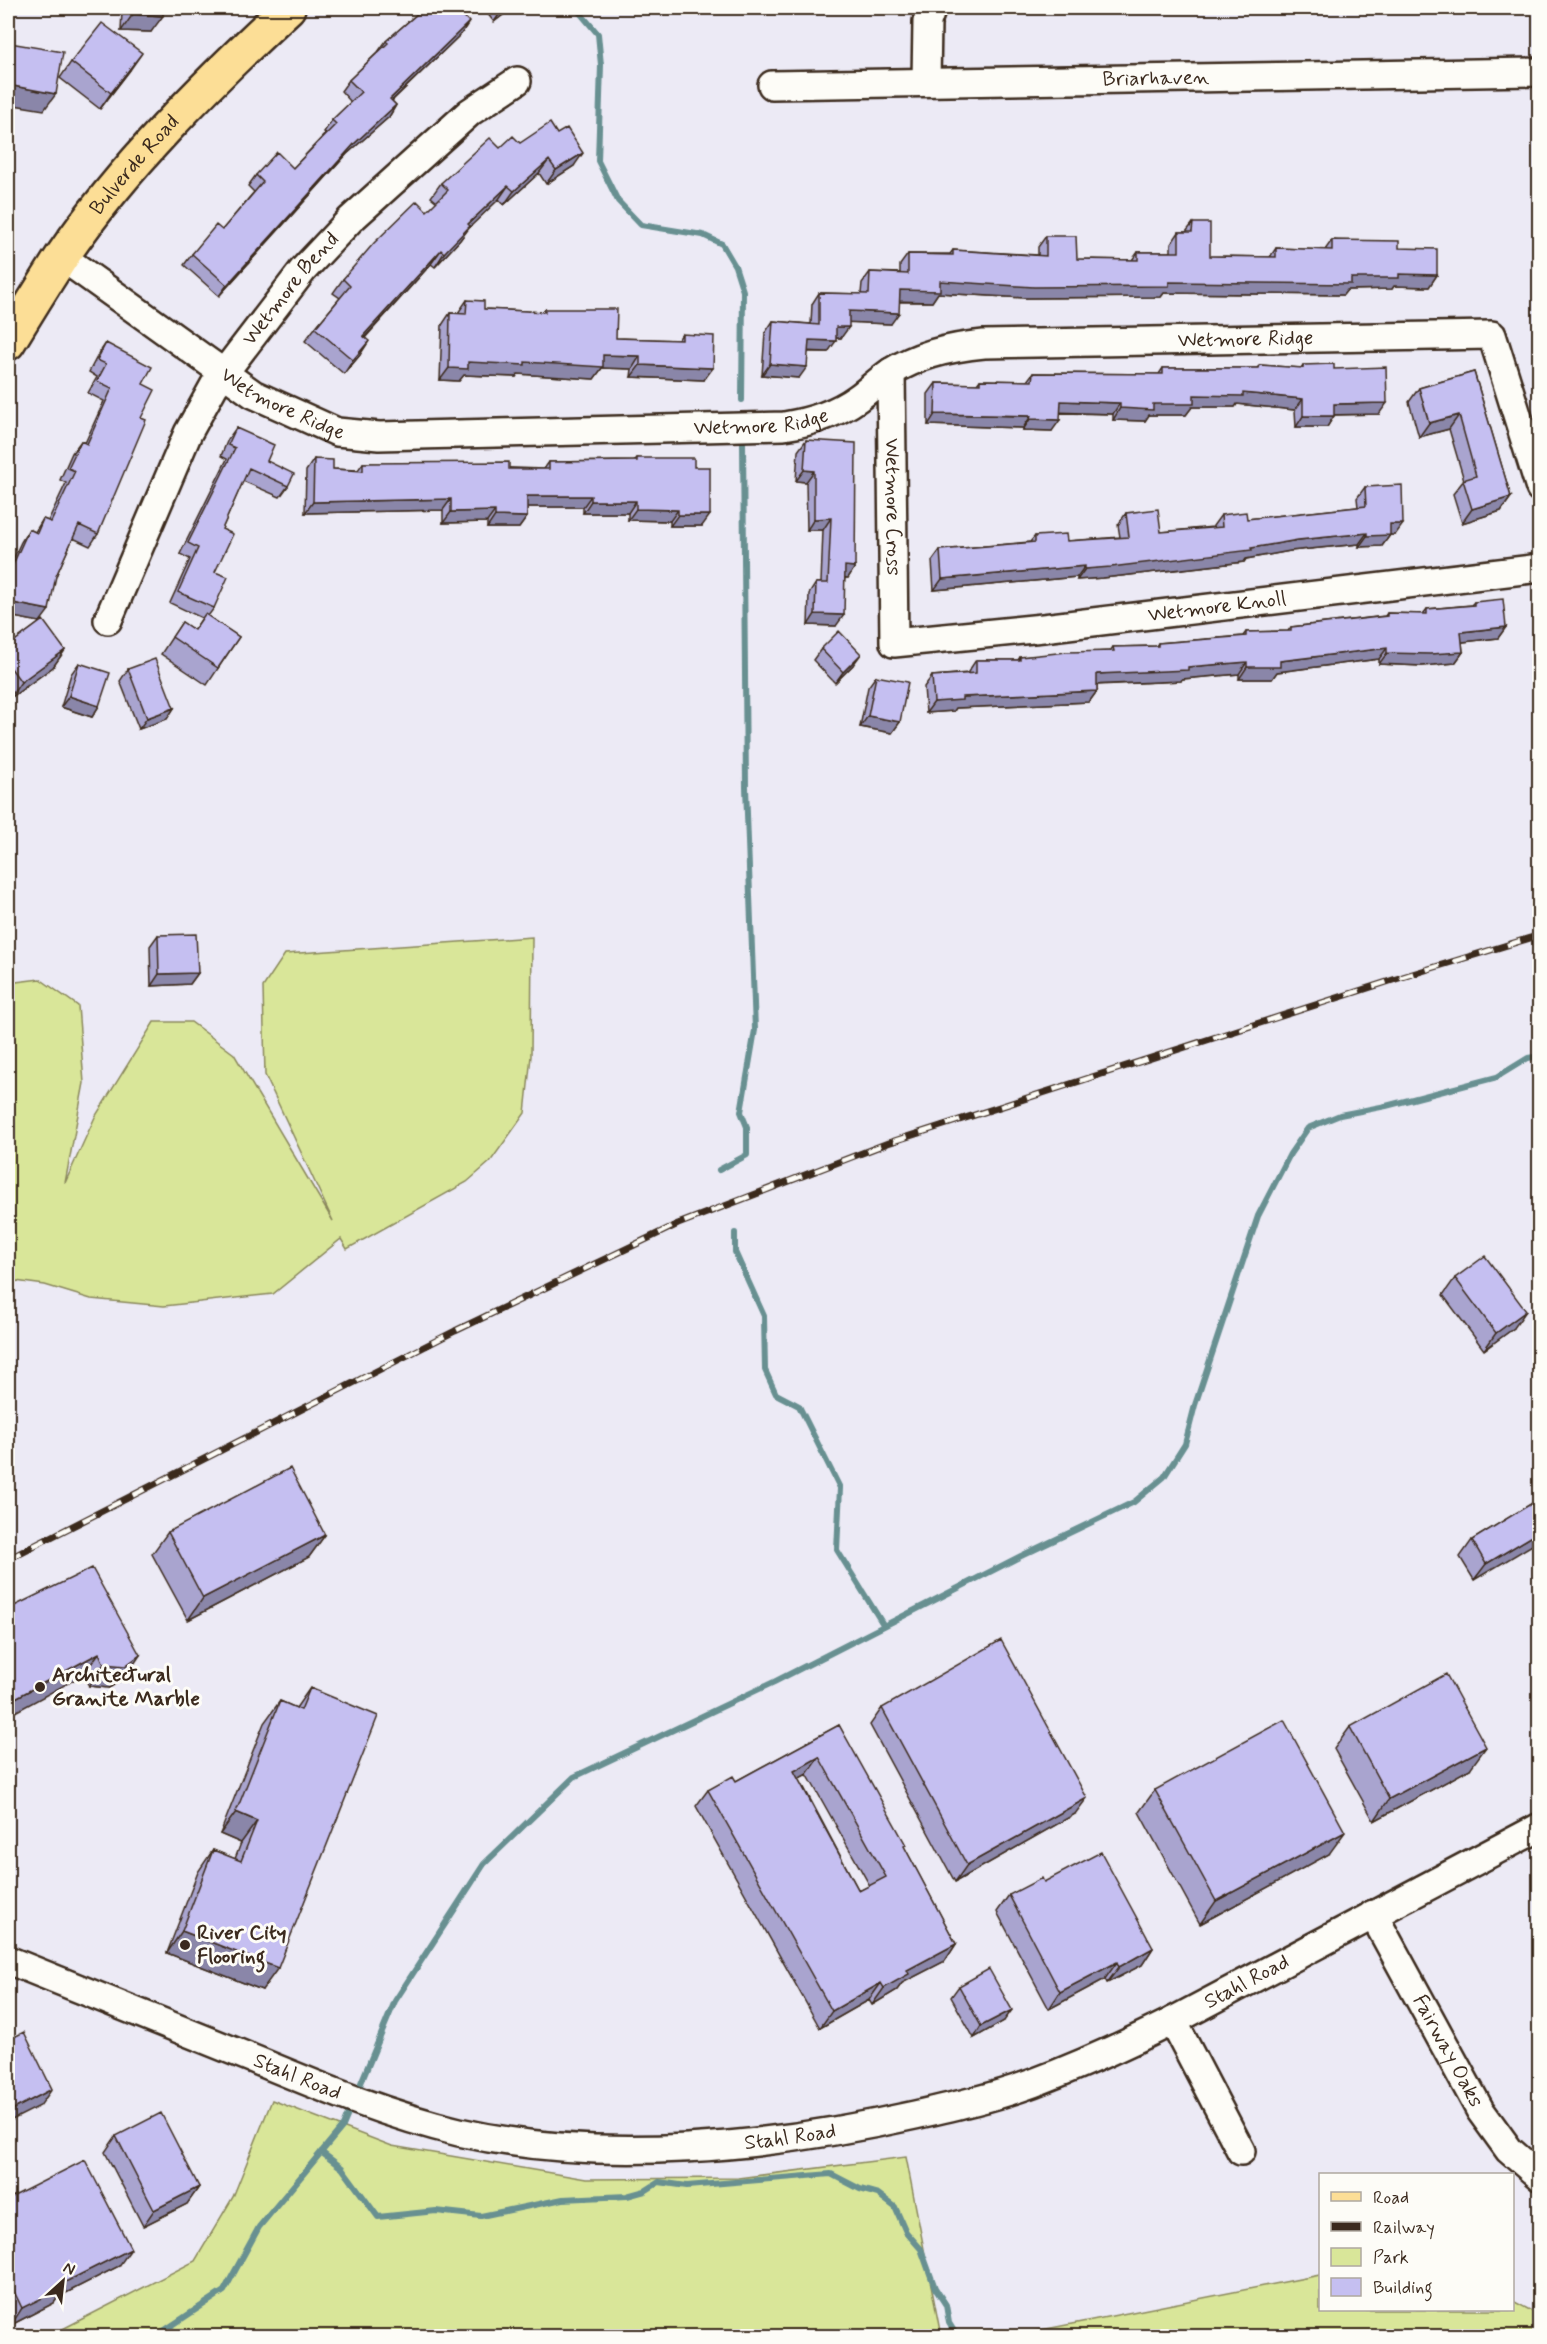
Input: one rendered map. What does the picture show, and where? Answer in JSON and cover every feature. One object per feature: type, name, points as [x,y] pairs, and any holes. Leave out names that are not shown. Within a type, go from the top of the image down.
[{"type":"main road","name":"Bulverde Road","points":[[8,343],[62,257],[125,176],[244,48],[288,8]]},
{"type":"street","points":[[926,81],[927,22],[932,8]]},
{"type":"street","name":"Briarhaven","points":[[772,85],[1539,72]]},
{"type":"street","name":"Wetmore Bend","points":[[108,620],[188,433],[224,374],[303,270],[350,220],[470,112],[517,81]]},
{"type":"street","name":"Wetmore Ridge","points":[[62,257],[224,374],[269,403],[337,432],[414,436],[784,426],[833,413],[856,399],[891,372],[921,357],[961,346],[984,344],[1492,335],[1539,488]]},
{"type":"street","name":"Wetmore Cross","points":[[891,372],[894,643]]},
{"type":"street","name":"Wetmore Knoll","points":[[894,643],[1054,627],[1539,568]]},
{"type":"street","name":"Stahl Road","points":[[8,1960],[309,2082],[401,2116],[476,2135],[569,2147],[687,2147],[795,2137],[879,2123],[980,2099],[1031,2084],[1112,2051],[1173,2021],[1539,1827]]},
{"type":"street","name":"Fairway Oaks","points":[[1373,1914],[1480,2110],[1509,2150],[1539,2177]]},
{"type":"street","points":[[1173,2021],[1241,2151]]},
{"type":"green space","points":[[532,937],[531,1056],[525,1113],[490,1162],[467,1182],[347,1249],[341,1239],[273,1294],[164,1306],[91,1299],[45,1285],[8,1280],[8,983],[40,979],[78,1006],[84,1083],[65,1183],[95,1117],[154,1022],[191,1022],[234,1054],[333,1221],[265,1075],[263,987],[285,954]]},
{"type":"green space","points":[[272,2100],[392,2146],[586,2179],[738,2178],[906,2157],[941,2336],[49,2336],[195,2261],[233,2197]]},
{"type":"green space","points":[[1319,2275],[1319,2311],[1514,2311],[1514,2302],[1539,2315],[1539,2336],[1011,2336]]},
{"type":"building","points":[[133,8],[163,8],[163,16],[133,14]]},
{"type":"building","points":[[424,8],[464,8],[460,12],[469,22],[390,99],[396,105],[355,143],[227,285],[192,254],[216,225],[222,230],[263,182],[256,175],[277,152],[293,168],[336,124],[332,120],[361,92],[349,80],[388,43],[386,41]]},
{"type":"building","points":[[102,23],[142,53],[111,93],[71,62]]},
{"type":"building","points":[[10,43],[63,52],[56,94],[8,85]]},
{"type":"building","points":[[550,123],[557,134],[567,128],[583,153],[556,170],[549,160],[514,191],[508,186],[468,224],[470,226],[444,253],[441,250],[363,336],[369,341],[353,360],[315,328],[350,286],[343,279],[374,243],[417,201],[427,211],[448,190],[441,183],[490,138],[500,148],[513,136],[520,143]]},
{"type":"building","points":[[8,167],[13,167],[13,194],[8,194]]},
{"type":"building","points":[[1193,223],[1210,223],[1210,256],[1276,257],[1276,248],[1332,250],[1332,240],[1399,241],[1399,248],[1437,249],[1437,275],[1399,274],[1399,278],[1351,278],[1351,284],[1169,282],[1169,286],[1034,287],[940,281],[940,291],[900,290],[899,313],[849,311],[849,327],[836,327],[836,341],[809,340],[807,367],[770,364],[773,321],[819,325],[819,293],[869,294],[870,272],[908,274],[908,254],[953,255],[953,250],[1046,256],[1046,236],[1076,236],[1077,259],[1138,260],[1138,252],[1179,252],[1179,232],[1192,232]]},
{"type":"building","points":[[467,300],[484,301],[484,309],[545,312],[545,309],[617,309],[616,338],[682,340],[682,334],[714,336],[713,368],[640,365],[640,356],[603,355],[603,367],[525,362],[525,365],[468,362],[468,369],[449,368],[450,313],[466,314]]},
{"type":"building","points":[[106,343],[152,367],[143,384],[155,390],[141,418],[146,420],[98,534],[79,525],[56,576],[49,610],[8,602],[10,571],[29,529],[37,533],[43,519],[51,522],[75,471],[68,468],[81,441],[87,444],[112,388],[97,381],[106,364],[97,360]]},
{"type":"building","points":[[1334,364],[1334,369],[1386,367],[1387,403],[1334,404],[1334,416],[1303,416],[1303,399],[1243,393],[1243,396],[1194,395],[1194,404],[1153,404],[1153,410],[1120,408],[1120,403],[1061,401],[1060,420],[1030,419],[1031,416],[935,414],[936,383],[980,384],[980,380],[1032,381],[1033,373],[1163,374],[1163,368],[1259,368],[1260,365],[1303,368],[1303,365]]},
{"type":"building","points":[[1474,372],[1511,497],[1472,509],[1463,480],[1476,476],[1459,415],[1429,423],[1419,388]]},
{"type":"building","points":[[236,428],[274,445],[267,461],[294,474],[288,486],[249,468],[222,529],[233,534],[215,572],[228,577],[214,608],[178,592],[198,548],[188,543],[235,448],[228,445]]},
{"type":"building","points":[[806,440],[856,443],[855,567],[845,566],[844,615],[815,614],[816,583],[828,583],[831,518],[814,519],[814,471],[804,470]]},
{"type":"building","points":[[637,458],[694,458],[694,467],[710,467],[710,515],[678,515],[678,510],[636,509],[636,501],[591,501],[591,496],[527,496],[527,517],[495,516],[495,511],[451,512],[451,499],[313,502],[314,459],[333,460],[333,469],[363,471],[363,463],[509,462],[509,469],[549,469],[549,462],[637,461]]},
{"type":"building","points":[[1402,485],[1403,524],[1390,524],[1390,535],[1367,536],[1367,533],[1298,540],[1251,548],[1252,550],[1111,567],[1085,569],[1085,566],[942,579],[940,550],[1035,542],[1035,536],[1066,534],[1067,541],[1129,537],[1126,513],[1158,509],[1161,532],[1222,527],[1221,515],[1246,512],[1247,519],[1366,506],[1365,487]]},
{"type":"building","points":[[1503,599],[1506,627],[1461,632],[1463,652],[1387,653],[1387,648],[1280,661],[1280,667],[1247,667],[1247,662],[1188,667],[1188,670],[1097,674],[1097,691],[962,697],[962,700],[934,702],[932,676],[976,673],[976,660],[1020,660],[1020,657],[1067,652],[1114,651],[1113,647],[1158,646],[1158,643],[1246,636],[1246,632],[1291,631],[1291,627],[1387,616],[1387,613],[1427,614],[1427,609],[1474,605],[1474,602]]},
{"type":"building","points":[[205,614],[239,637],[218,668],[172,637],[182,622],[194,630]]},
{"type":"building","points":[[43,620],[65,650],[21,682],[8,664],[8,646]]},
{"type":"building","points":[[839,631],[861,654],[843,672],[821,649]]},
{"type":"building","points":[[155,659],[174,708],[147,718],[128,669]]},
{"type":"building","points":[[79,663],[110,673],[99,706],[69,696]]},
{"type":"building","points":[[876,676],[908,682],[900,722],[868,716]]},
{"type":"building","points":[[196,934],[198,973],[159,974],[158,935]]},
{"type":"building","points":[[1485,1256],[1526,1311],[1496,1333],[1455,1278]]},
{"type":"building","points":[[290,1468],[325,1535],[203,1598],[168,1532]]},
{"type":"building","points":[[1539,1499],[1539,1532],[1486,1564],[1472,1540]]},
{"type":"building","points":[[92,1568],[140,1655],[125,1666],[104,1664],[99,1653],[8,1702],[8,1609]]},
{"type":"building","points":[[1001,1640],[1087,1798],[967,1865],[882,1708]]},
{"type":"building","points":[[1446,1674],[1486,1747],[1389,1799],[1350,1727]]},
{"type":"building","points":[[310,1688],[378,1716],[278,1968],[182,1931],[213,1850],[241,1861],[257,1821],[236,1812],[280,1701],[301,1710]]},
{"type":"building","points":[[1284,1720],[1345,1832],[1216,1901],[1155,1790]]},
{"type":"building","points":[[839,1725],[906,1845],[904,1846],[956,1944],[907,1970],[909,1974],[884,1988],[881,1983],[832,2011],[708,1790],[733,1776],[736,1781]],"holes":[[[819,1757],[886,1877],[859,1891],[794,1771]]]},
{"type":"building","points":[[1101,1852],[1153,1948],[1119,1967],[1117,1962],[1060,1992],[1009,1895],[1042,1878],[1044,1882]]},
{"type":"building","points":[[989,1969],[1012,2010],[981,2026],[959,1986]]},
{"type":"building","points":[[24,2032],[52,2089],[8,2112],[8,2040]]},
{"type":"building","points":[[161,2113],[199,2187],[154,2210],[116,2136]]},
{"type":"building","points":[[85,2160],[131,2249],[63,2283],[65,2287],[22,2308],[8,2279],[8,2199]]},
{"type":"waterway","points":[[576,8],[598,34],[601,65],[598,161],[618,201],[641,225],[703,235],[722,244],[735,266],[743,291],[742,400]]},
{"type":"waterway","points":[[719,1170],[747,1155],[747,1127],[741,1112],[755,1030],[746,787],[743,443]]},
{"type":"waterway","points":[[356,2095],[395,2001],[484,1864],[574,1777],[774,1682],[1021,1556],[1134,1502],[1164,1477],[1185,1444],[1195,1405],[1258,1216],[1290,1154],[1308,1128],[1340,1115],[1386,1106],[1497,1077],[1528,1058],[1540,1056]]},
{"type":"waterway","points":[[735,1233],[735,1252],[764,1316],[765,1370],[776,1394],[799,1406],[840,1488],[837,1550],[884,1626]]},
{"type":"waterway","points":[[156,2336],[224,2291],[259,2227],[343,2126],[351,2107]]},
{"type":"waterway","points":[[321,2152],[342,2168],[378,2217],[436,2211],[481,2216],[563,2199],[627,2196],[645,2191],[659,2182],[687,2186],[831,2174],[860,2189],[878,2194],[895,2207],[906,2232],[921,2249],[935,2288],[946,2305],[949,2323],[957,2336]]},
{"type":"railway","points":[[8,1559],[455,1331],[678,1224],[888,1143],[1396,979],[1540,935]]},
{"type":"place","name":"Architectural Granite Marble","points":[[40,1687]]},
{"type":"place","name":"River City Flooring","points":[[185,1945]]}]
